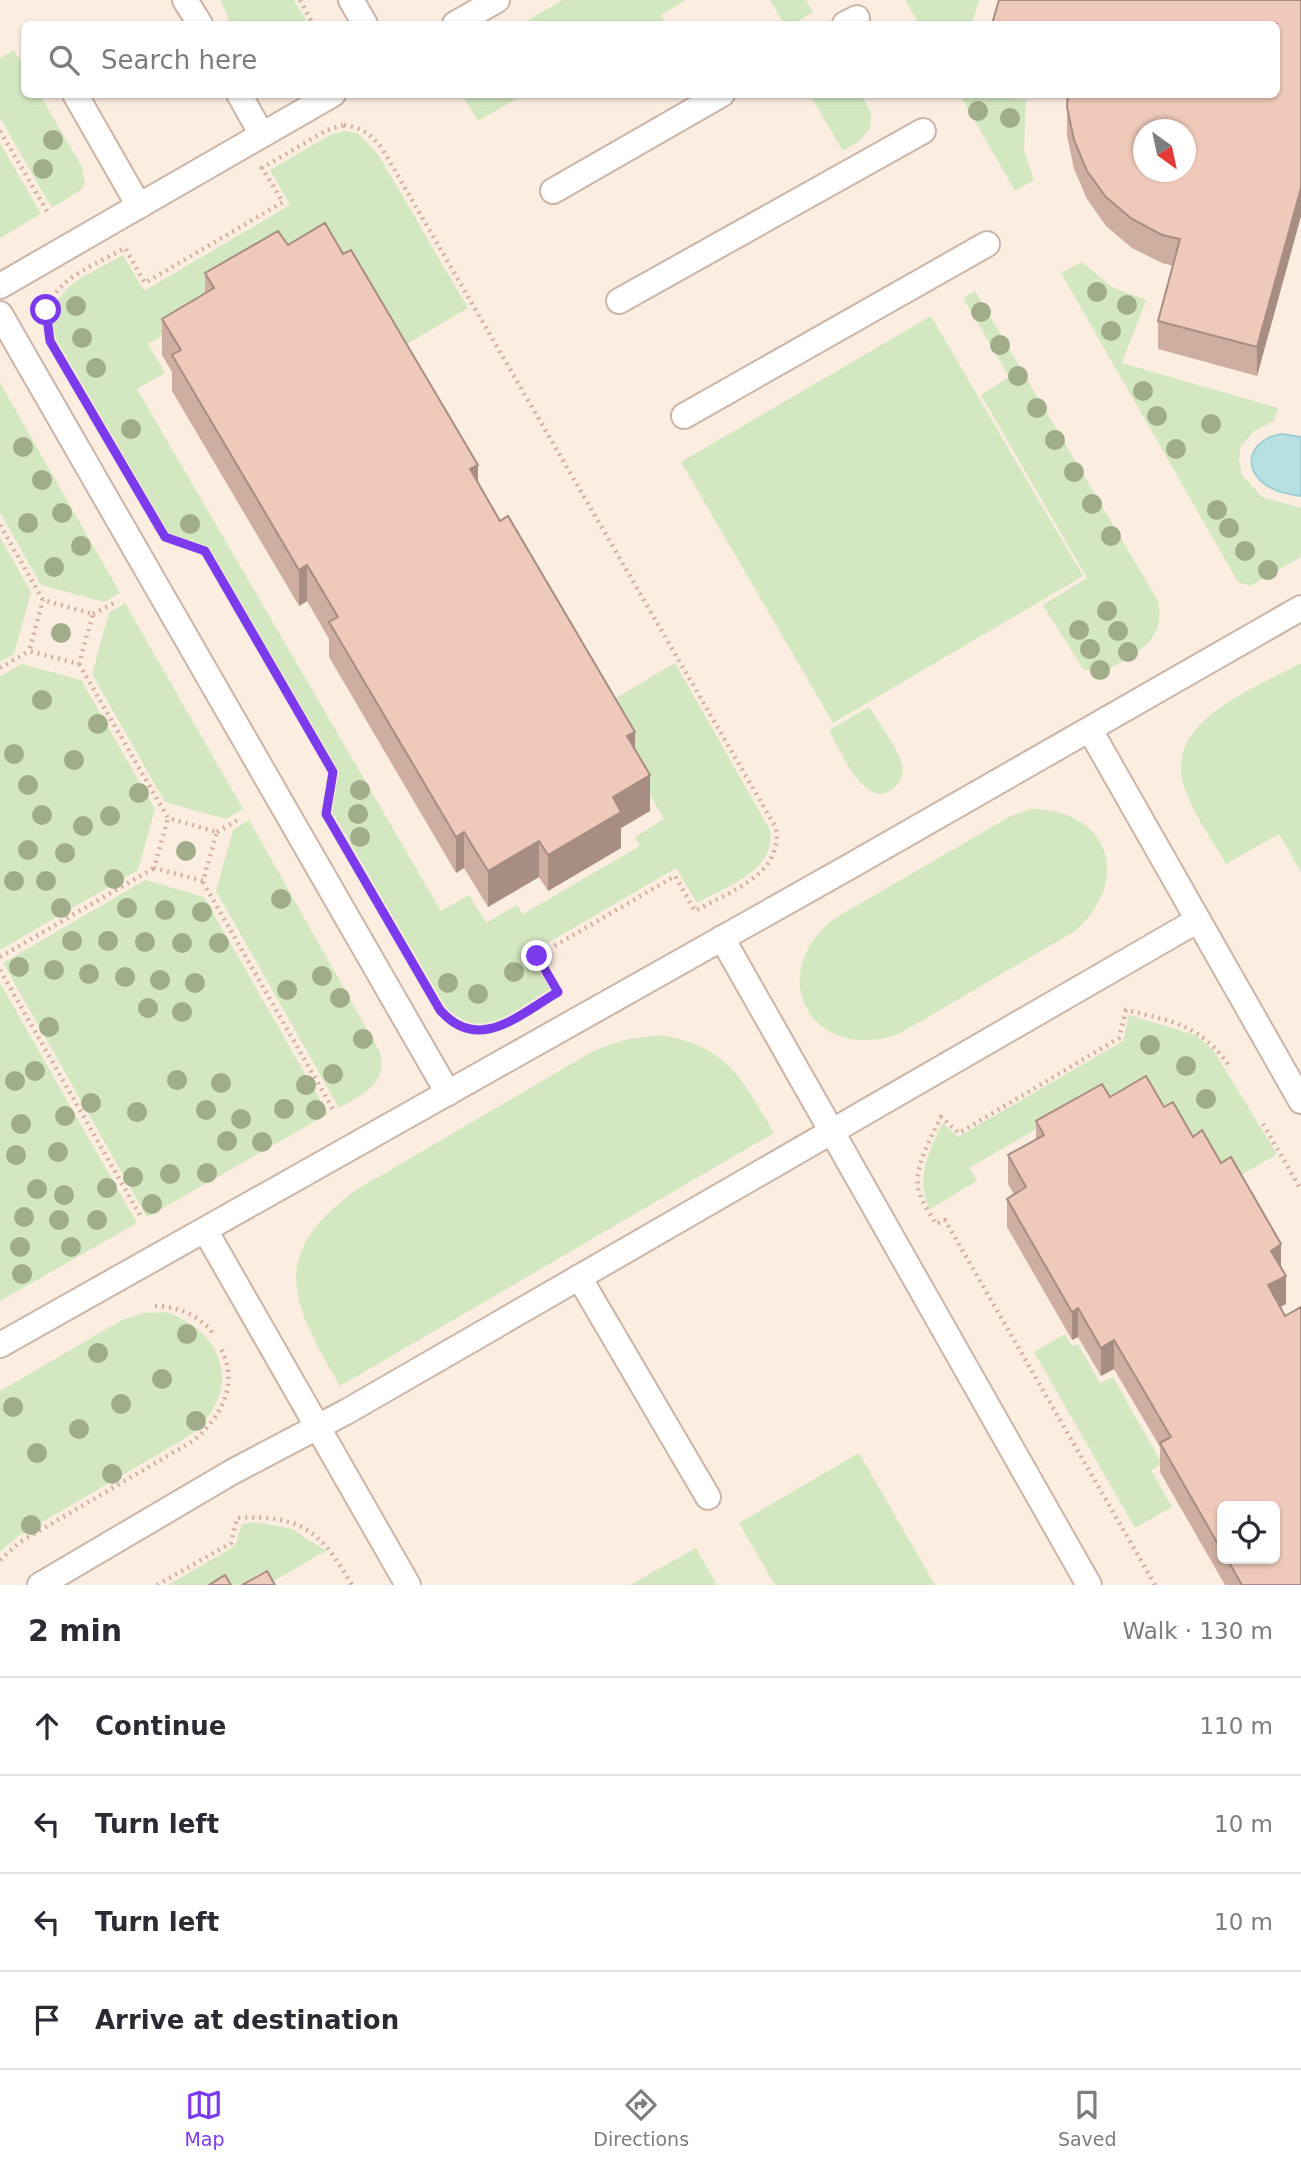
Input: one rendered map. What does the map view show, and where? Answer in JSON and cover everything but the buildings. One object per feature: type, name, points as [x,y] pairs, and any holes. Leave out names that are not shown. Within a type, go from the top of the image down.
[{"type":"lane","points":[[186,0],[198,21]]},
{"type":"lane","points":[[351,0],[363,21]]},
{"type":"lane","points":[[460,21],[498,0]]},
{"type":"lane","points":[[77,98],[139,206]]},
{"type":"lane","points":[[241,98],[262,135]]},
{"type":"lane","points":[[0,286],[325,98]]},
{"type":"lane","points":[[553,191],[715,98]]},
{"type":"lane","points":[[619,301],[923,131]]},
{"type":"lane","points":[[684,416],[988,244]]},
{"type":"lane","points":[[0,314],[447,1093]]},
{"type":"lane","points":[[0,1345],[1090,730],[1301,608]]},
{"type":"lane","points":[[1090,730],[1301,1101]]},
{"type":"lane","points":[[40,1585],[232,1472],[319,1428],[1198,920]]},
{"type":"lane","points":[[722,938],[1089,1585]]},
{"type":"lane","points":[[205,1230],[408,1585]]},
{"type":"lane","points":[[579,1278],[708,1497]]},
{"type":"path","points":[[300,0],[312,21]]},
{"type":"path","points":[[344,125],[361,128],[374,138],[383,150],[770,814],[779,845],[772,861],[760,873],[695,911],[675,876],[537,956],[558,992],[496,1028],[481,1031],[464,1030],[440,1010],[326,814],[333,772],[320,749],[205,551],[165,537],[50,341],[46,326],[46,310],[52,295],[63,284],[125,248],[145,283],[283,202],[262,168],[327,130],[344,125]]},
{"type":"path","points":[[0,131],[50,217]]},
{"type":"path","points":[[0,525],[43,600],[93,614],[122,599]]},
{"type":"path","points":[[0,668],[29,651],[43,600]]},
{"type":"path","points":[[79,664],[93,614]]},
{"type":"path","points":[[29,651],[79,664],[168,818],[217,832]]},
{"type":"path","points":[[203,881],[217,832],[246,815]]},
{"type":"path","points":[[0,957],[154,868],[168,818]]},
{"type":"path","points":[[154,868],[203,881],[336,1115]]},
{"type":"path","points":[[0,970],[145,1224]]},
{"type":"path","points":[[1155,1585],[945,1220],[936,1224],[919,1193],[919,1178],[923,1157],[941,1117],[959,1133],[1119,1038],[1126,1010],[1175,1022],[1197,1031],[1216,1047],[1232,1069]]},
{"type":"path","points":[[1259,1118],[1301,1190]]},
{"type":"path","points":[[0,1560],[20,1542],[193,1441],[211,1425],[225,1403],[229,1378],[224,1353],[211,1331],[192,1315],[180,1310],[167,1306],[142,1306]]},
{"type":"path","points":[[157,1585],[231,1542],[237,1518],[254,1517],[280,1519],[321,1538],[330,1547],[352,1585]]},
{"type":"green space","points":[[220,0],[294,0],[306,21],[230,21]]},
{"type":"green space","points":[[563,0],[686,0],[661,15],[664,21],[526,21]]},
{"type":"green space","points":[[770,0],[806,0],[813,12],[798,21],[782,21]]},
{"type":"green space","points":[[905,0],[979,0],[973,21],[917,21]]},
{"type":"green space","points":[[14,50],[21,63],[21,98],[42,98],[82,167],[85,182],[82,189],[52,208],[0,118],[0,58]]},
{"type":"green space","points":[[464,98],[518,98],[478,121]]},
{"type":"green space","points":[[812,98],[863,98],[871,112],[870,128],[858,142],[843,151]]},
{"type":"green space","points":[[962,98],[1026,100],[1024,150],[1034,180],[1015,191]]},
{"type":"green space","points":[[344,131],[358,133],[378,154],[468,308],[400,348],[180,325],[148,344],[165,373],[137,389],[441,911],[469,895],[486,923],[517,905],[523,914],[640,846],[635,837],[664,819],[638,775],[607,703],[675,663],[770,830],[770,844],[757,867],[747,876],[697,903],[676,868],[529,954],[550,989],[511,1014],[484,1023],[471,1023],[445,1006],[332,812],[339,771],[209,547],[169,533],[56,339],[53,322],[55,308],[70,286],[123,255],[144,291],[290,205],[270,170],[330,135]]},
{"type":"green space","points":[[0,143],[41,214],[0,238]]},
{"type":"green space","points":[[1082,262],[1112,287],[1146,300],[1122,363],[1278,408],[1274,421],[1254,431],[1241,446],[1239,459],[1242,475],[1262,497],[1301,508],[1301,557],[1250,586],[1238,582],[1061,273]]},
{"type":"green space","points":[[975,291],[1158,601],[1160,615],[1152,638],[1134,655],[1100,674],[1083,669],[1043,605],[1087,578],[981,395],[1009,377],[963,298]]},
{"type":"green space","points":[[931,316],[1083,576],[833,723],[681,462]]},
{"type":"green space","points":[[0,383],[120,593],[104,602],[41,585],[0,512]]},
{"type":"green space","points":[[0,537],[31,592],[14,654],[0,662]]},
{"type":"green space","points":[[125,603],[243,809],[226,819],[165,802],[92,674],[109,613]]},
{"type":"green space","points":[[1301,663],[1301,872],[1279,834],[1226,864],[1196,814],[1183,783],[1181,760],[1188,741],[1201,723],[1219,708]]},
{"type":"green space","points":[[22,664],[81,680],[155,809],[138,870],[0,950],[0,676]]},
{"type":"green space","points":[[869,707],[902,763],[901,778],[893,789],[882,794],[872,792],[854,775],[829,730]]},
{"type":"green space","points":[[1030,809],[1057,812],[1079,821],[1094,834],[1104,850],[1107,870],[1104,890],[1093,911],[1075,931],[899,1034],[868,1040],[842,1037],[822,1026],[807,1010],[800,989],[802,966],[812,942],[832,920],[1009,817]]},
{"type":"green space","points":[[249,820],[380,1052],[380,1072],[372,1087],[339,1108],[216,891],[233,830]]},
{"type":"green space","points":[[145,880],[204,897],[328,1114],[147,1217],[3,963]]},
{"type":"green space","points":[[0,983],[137,1223],[0,1301]]},
{"type":"green space","points":[[1129,1015],[1195,1035],[1213,1050],[1277,1154],[1226,1184],[1106,1106],[1098,1093],[969,1168],[977,1181],[930,1209],[925,1198],[923,1177],[943,1123],[958,1137],[1123,1041]]},
{"type":"green space","points":[[660,1035],[702,1047],[717,1056],[742,1081],[774,1133],[340,1386],[310,1330],[300,1305],[296,1282],[299,1259],[309,1237],[328,1214],[356,1190],[595,1050],[628,1039]]},
{"type":"green space","points":[[167,1312],[188,1322],[204,1335],[215,1350],[221,1366],[222,1384],[217,1401],[206,1419],[189,1436],[17,1537],[0,1552],[0,1391],[122,1320],[144,1313]]},
{"type":"green space","points":[[1065,1334],[1072,1346],[1078,1344],[1100,1383],[1113,1377],[1162,1464],[1151,1470],[1172,1507],[1135,1528],[1034,1352]]},
{"type":"green space","points":[[859,1453],[935,1585],[775,1585],[739,1523]]},
{"type":"green space","points":[[254,1522],[292,1529],[326,1551],[272,1582],[265,1570],[239,1585],[168,1585],[235,1546],[242,1524]]},
{"type":"green space","points":[[696,1548],[717,1585],[630,1585]]},
{"type":"water","points":[[1282,434],[1301,437],[1301,496],[1269,487],[1254,472],[1254,450],[1273,436]]},
{"type":"route","points":[[46,310],[50,341],[165,537],[205,551],[333,772],[326,814],[440,1010],[464,1030],[496,1028],[558,992],[537,956]]}]
